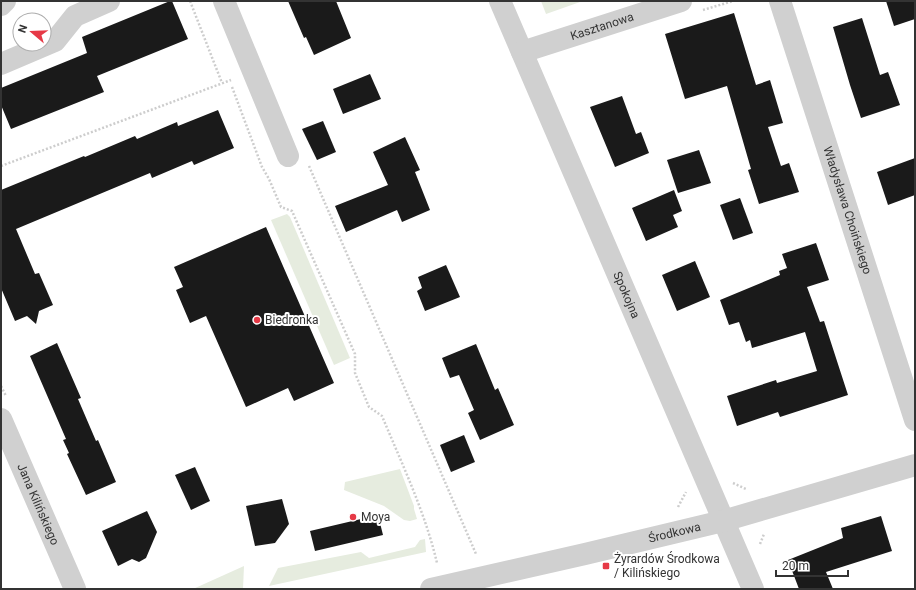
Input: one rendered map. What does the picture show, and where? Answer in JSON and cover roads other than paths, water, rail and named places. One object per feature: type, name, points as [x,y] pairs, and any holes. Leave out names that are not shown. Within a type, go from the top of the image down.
[{"type":"street","points":[[1,5],[5,1]]},
{"type":"street","points":[[1,64],[55,42],[75,16],[109,1]]},
{"type":"street","points":[[224,1],[288,156]]},
{"type":"street","name":"Spokojna","points":[[500,1],[753,589]]},
{"type":"street","name":"Kasztanowa","points":[[522,52],[681,1]]},
{"type":"street","name":"Władysława Choińskiego","points":[[780,1],[915,420]]},
{"type":"street","name":"Jana Kilińskiego","points":[[1,419],[75,589]]},
{"type":"street","name":"Środkowa","points":[[431,589],[723,521],[915,465]]},
{"type":"place","name":"Biedronka","points":[[257,320]]},
{"type":"place","name":"Moya","points":[[353,517]]},
{"type":"place","name":"Żyrardów Środkowa / Kilińskiego","points":[[606,566]]}]
